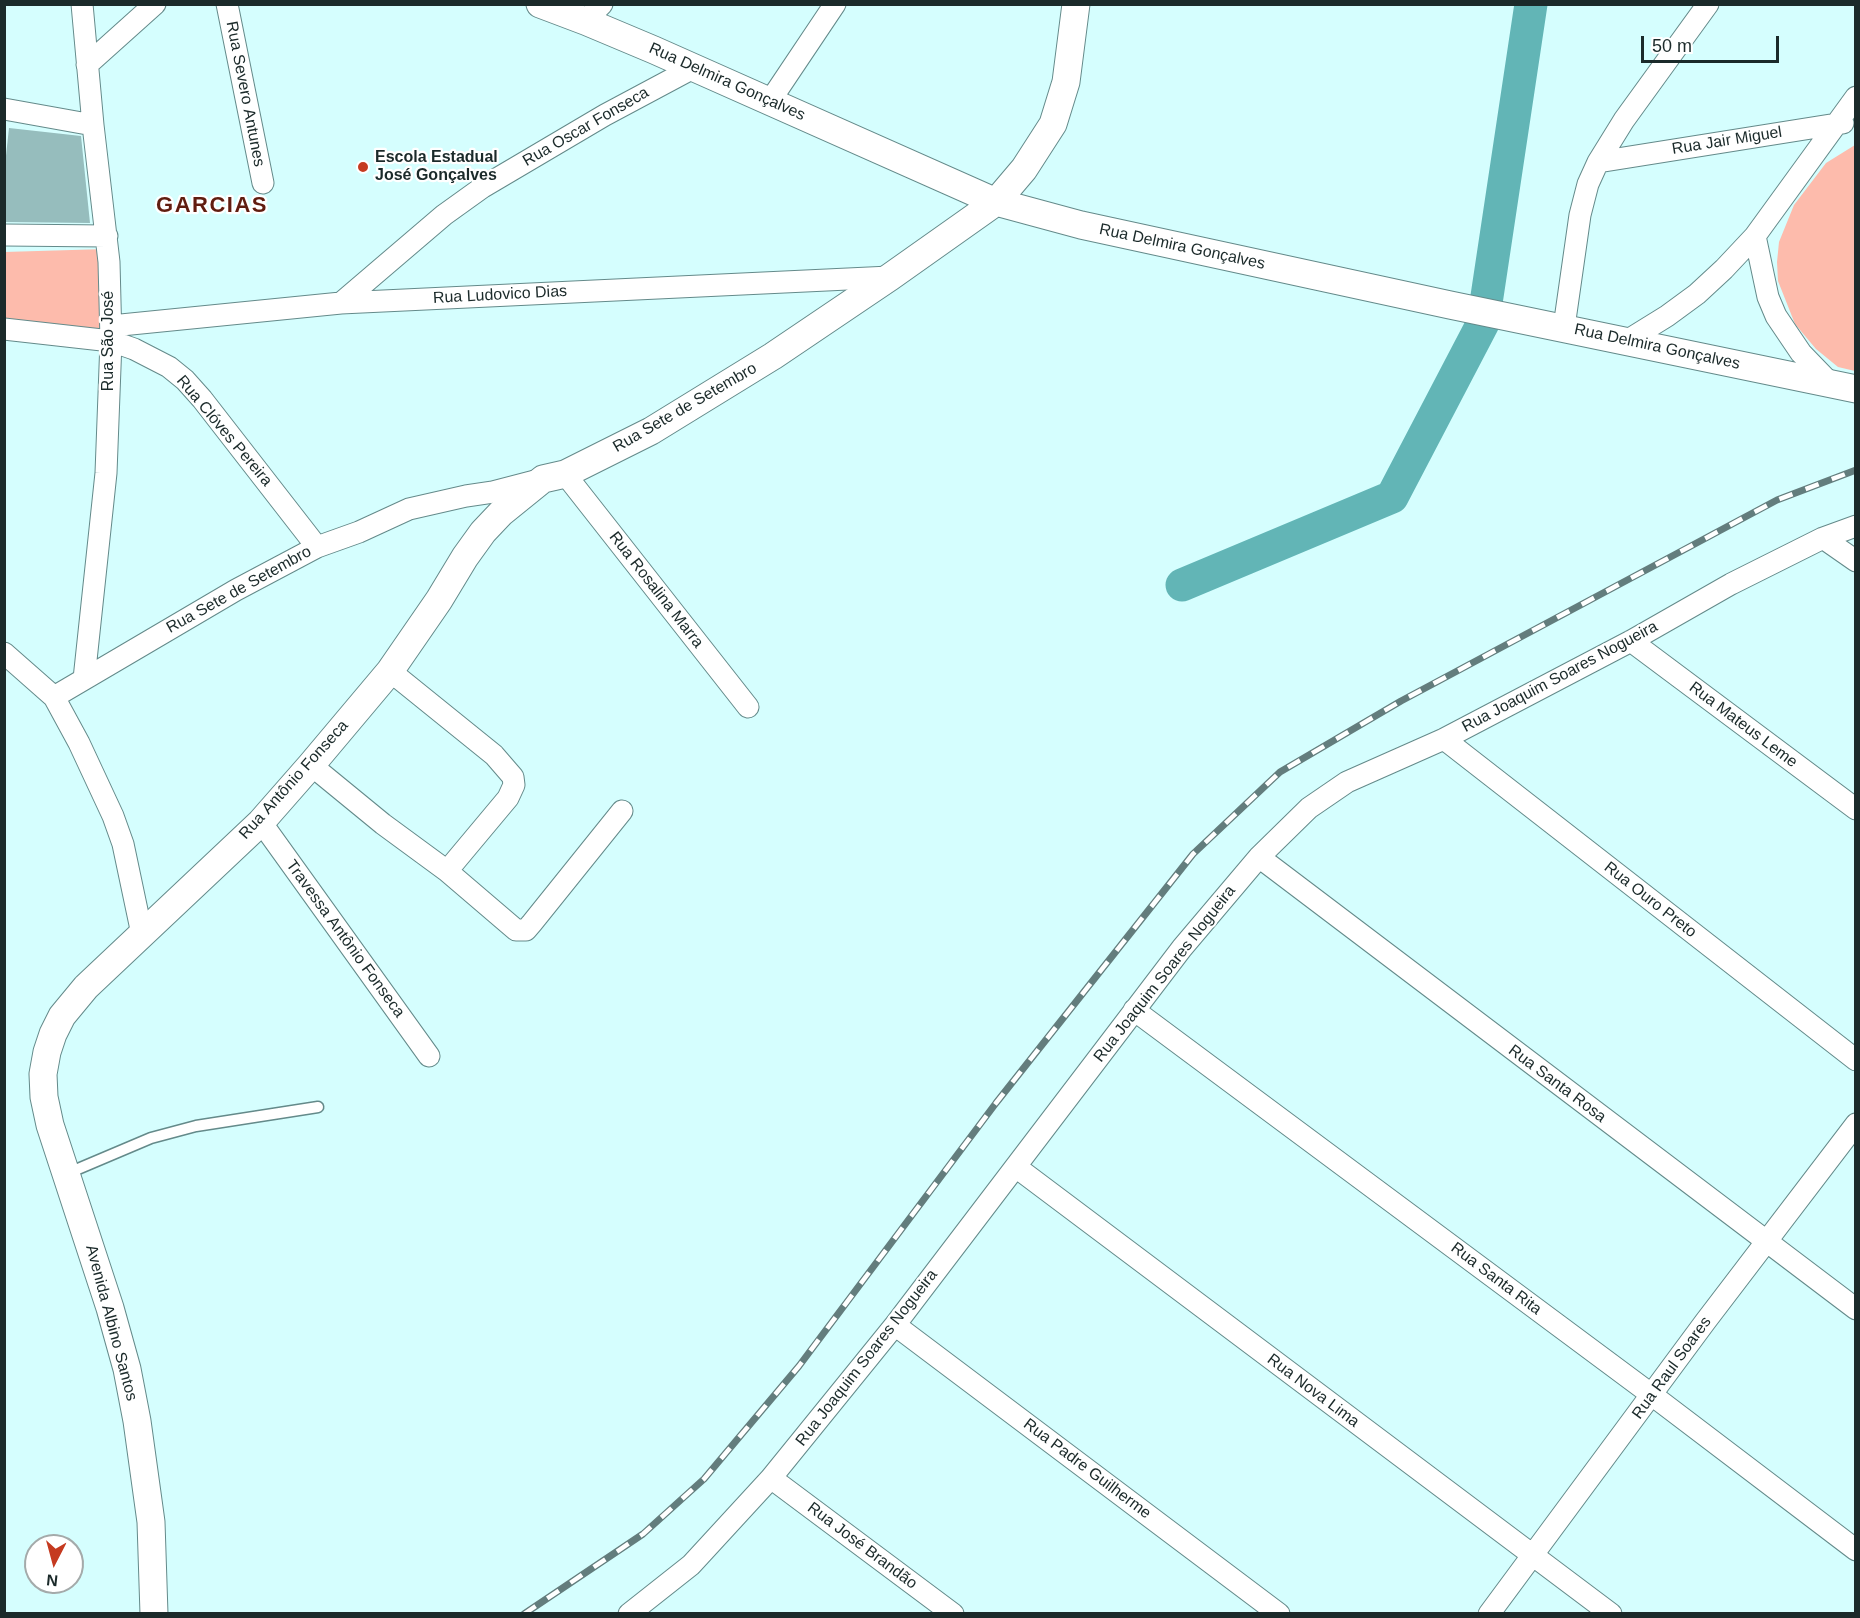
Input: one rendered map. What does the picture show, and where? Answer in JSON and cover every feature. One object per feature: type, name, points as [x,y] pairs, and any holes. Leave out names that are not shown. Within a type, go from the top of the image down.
[{"type":"street","name":"Rua São José","points":[[82,4],[93,125],[107,236],[111,334],[106,473],[84,679]]},
{"type":"street","points":[[87,65],[154,4]]},
{"type":"street","name":"Rua Severo Antunes","points":[[227,4],[263,183]]},
{"type":"street","name":"Rua Delmira Gonçalves","points":[[540,4],[594,13],[693,68],[996,202],[1104,230],[1514,319],[1564,327],[1625,342],[1843,386]]},
{"type":"street","points":[[770,101],[835,4]]},
{"type":"street","name":"Rua Sete de Setembro","points":[[54,697],[236,590],[317,547],[409,509],[554,477],[651,431],[773,356],[890,277],[996,202],[1024,169],[1053,124],[1066,82],[1076,4]]},
{"type":"street","points":[[1564,327],[1580,215],[1588,184],[1598,162],[1630,111],[1708,4]]},
{"type":"street","name":"Rua Oscar Fonseca","points":[[341,303],[444,215],[483,187],[586,126],[693,68]]},
{"type":"street","points":[[1625,342],[1697,294],[1755,236],[1846,122],[1856,98]]},
{"type":"street","points":[[4,110],[93,125]]},
{"type":"street","name":"Rua Jair Miguel","points":[[1598,162],[1846,122]]},
{"type":"street","points":[[4,235],[107,236]]},
{"type":"street","points":[[1755,236],[1768,297],[1776,316],[1801,353],[1843,386]]},
{"type":"street","name":"Rua Ludovico Dias","points":[[111,334],[341,303],[890,277]]},
{"type":"street","points":[[4,329],[111,334]]},
{"type":"street","name":"Rua Clóves Pereira","points":[[111,334],[154,358],[185,380],[317,547]]},
{"type":"street","name":"Rua Antônio Fonseca","points":[[43,1074],[53,1034],[62,1016],[86,987],[261,822],[390,671],[440,600],[465,557],[483,532],[501,513],[554,477]]},
{"type":"street","name":"Rua Rosalina Marra","points":[[554,477],[748,707]]},
{"type":"street","name":"Rua Joaquim Soares Nogueira","points":[[629,1614],[691,1565],[771,1478],[895,1325],[1134,1010],[1220,902],[1259,857],[1310,808],[1340,786],[1444,739],[1631,641],[1731,584],[1823,538],[1856,526]]},
{"type":"street","points":[[1823,538],[1856,561]]},
{"type":"street","name":"Rua Mateus Leme","points":[[1631,641],[1856,809]]},
{"type":"street","points":[[4,652],[54,697],[79,743],[113,816],[131,878],[142,934]]},
{"type":"street","points":[[390,671],[494,755],[513,777],[514,785],[508,798],[447,871]]},
{"type":"street","name":"Rua Ouro Preto","points":[[1444,739],[1856,1060]]},
{"type":"street","points":[[312,765],[383,824],[447,871],[516,930],[526,930],[622,811]]},
{"type":"street","name":"Travessa Antônio Fonseca","points":[[261,822],[429,1056]]},
{"type":"street","name":"Rua Santa Rosa","points":[[1259,857],[1856,1308]]},
{"type":"street","name":"Rua Santa Rita","points":[[1134,1010],[1652,1395],[1856,1550]]},
{"type":"street","name":"Avenida Albino Santos","points":[[43,1074],[44,1097],[50,1125],[110,1308],[127,1370],[137,1421],[151,1522],[154,1614]]},
{"type":"street","name":"Rua Raul Soares","points":[[1489,1614],[1705,1322],[1856,1124]]},
{"type":"street","name":"Rua Nova Lima","points":[[1016,1167],[1611,1614]]},
{"type":"street","name":"Rua Padre Guilherme","points":[[895,1325],[1280,1614]]},
{"type":"street","name":"Rua José Brandão","points":[[771,1478],[953,1614]]},
{"type":"lane","points":[[66,1174],[151,1138],[196,1126],[318,1107]]},
{"type":"shaded area","points":[[1855,145],[1855,371],[1838,367],[1816,349],[1795,324],[1778,281],[1777,262],[1779,242],[1794,205],[1826,163]]},
{"type":"shaded area","points":[[106,249],[111,345],[5,339],[4,252]]},
{"type":"building","points":[[9,128],[81,136],[90,223],[4,222],[4,174]]},
{"type":"waterway","points":[[1182,585],[1392,497],[1483,323],[1531,4]]},
{"type":"railway","points":[[524,1614],[643,1534],[704,1479],[799,1366],[996,1103],[1193,854],[1280,772],[1401,701],[1777,500],[1856,470]]},
{"type":"place","name":"Escola Estadual José Gonçalves","points":[[363,167]]},
{"type":"district","name":"GARCIAS","points":[[212,206]]}]
